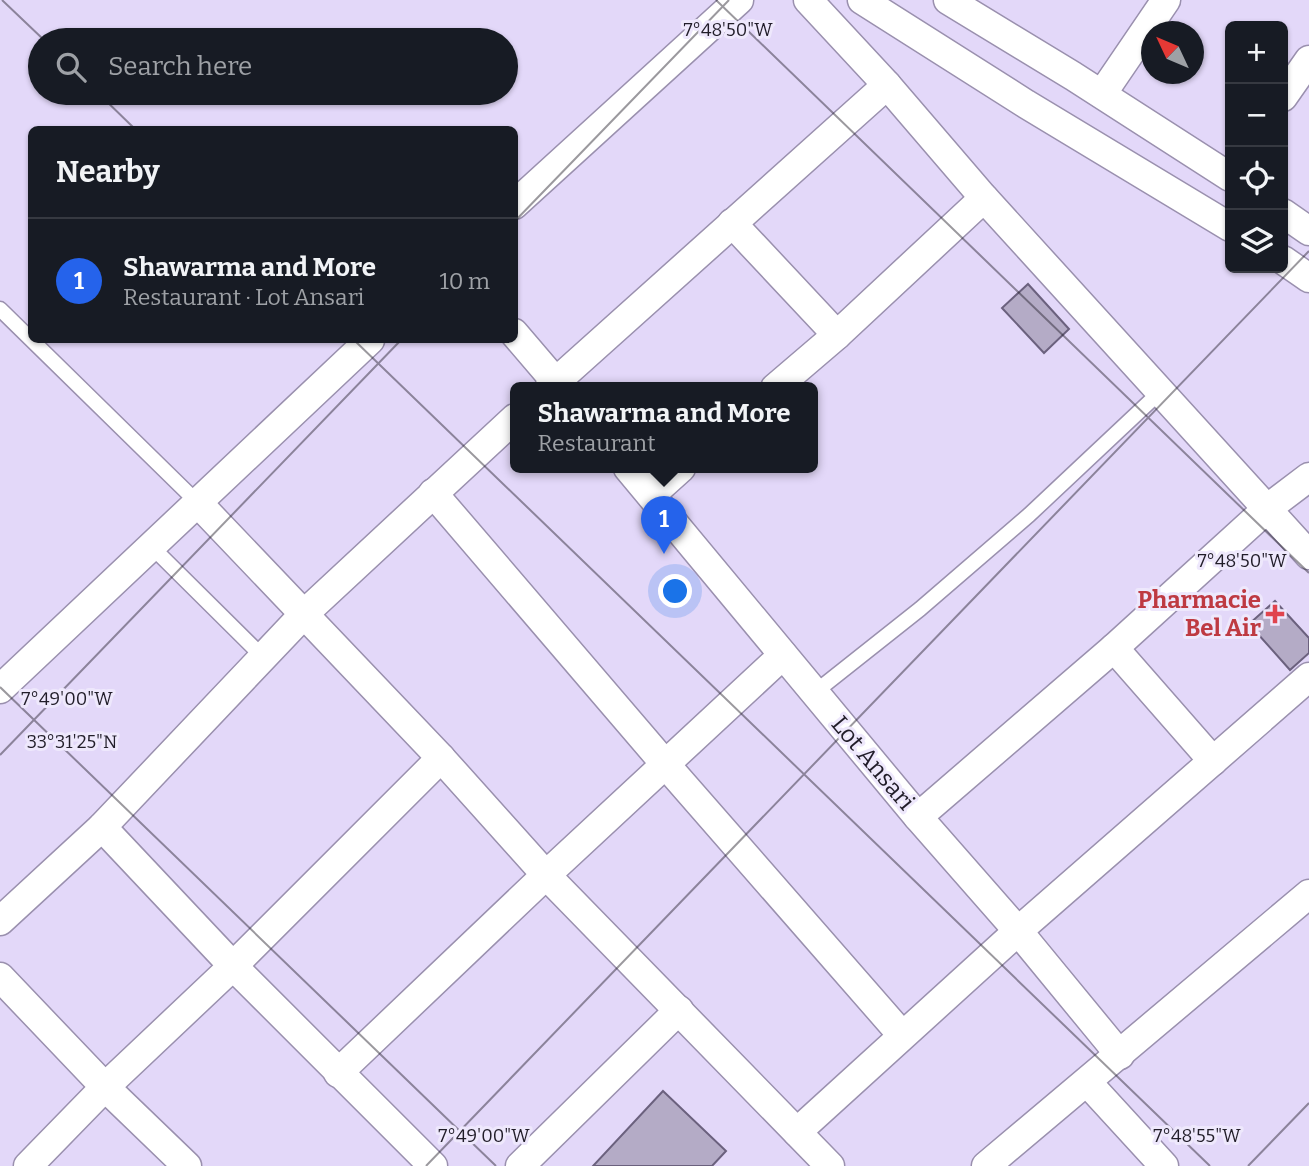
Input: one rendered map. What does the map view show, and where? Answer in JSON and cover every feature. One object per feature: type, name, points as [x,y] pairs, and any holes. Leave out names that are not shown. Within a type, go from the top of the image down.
[{"type":"street","points":[[518,201],[739,0]]},
{"type":"street","points":[[808,0],[1309,555]]},
{"type":"street","points":[[862,0],[1026,104],[1225,224]]},
{"type":"street","points":[[1102,94],[1166,0]]},
{"type":"street","points":[[965,4],[1225,171]]},
{"type":"street","points":[[1288,90],[1309,60]]},
{"type":"street","points":[[559,382],[887,85]]},
{"type":"street","points":[[782,382],[837,335],[985,198]]},
{"type":"street","points":[[1288,216],[1309,231]]},
{"type":"street","points":[[732,223],[837,335]]},
{"type":"street","points":[[1288,263],[1309,278]]},
{"type":"street","points":[[518,338],[552,382]]},
{"type":"street","points":[[0,689],[367,343]]},
{"type":"street","points":[[0,921],[102,827],[305,613],[510,423]]},
{"type":"street","name":"Lot Ansari","points":[[632,473],[1120,1055]]},
{"type":"street","points":[[650,495],[675,473]]},
{"type":"street","points":[[918,817],[1114,648],[1268,508],[1309,477]]},
{"type":"street","points":[[433,494],[902,1035]]},
{"type":"street","points":[[197,502],[441,758],[546,875],[830,1166]]},
{"type":"street","points":[[1114,648],[1213,761]]},
{"type":"street","points":[[338,1073],[783,654]]},
{"type":"street","points":[[797,1132],[1018,931],[1309,677]]},
{"type":"street","points":[[29,1166],[105,1087],[233,966],[441,758]]},
{"type":"street","points":[[102,827],[233,966],[433,1166]]},
{"type":"street","points":[[986,1166],[1309,894]]},
{"type":"street","points":[[0,977],[105,1087],[187,1166]]},
{"type":"street","points":[[520,1166],[679,1010]]},
{"type":"street","points":[[1087,1082],[1164,1166]]},
{"type":"lane","points":[[0,309],[28,336]]},
{"type":"lane","points":[[35,343],[197,502]]},
{"type":"lane","points":[[814,693],[960,575],[1161,391]]},
{"type":"lane","points":[[151,546],[263,657]]},
{"type":"building","points":[[1028,284],[1069,329],[1044,353],[1002,308]]},
{"type":"building","points":[[1275,601],[1309,638],[1309,653],[1290,670],[1249,624]]},
{"type":"building","points":[[663,1091],[726,1151],[712,1166],[593,1166]]},
{"type":"place","name":"Shawarma and More","points":[[664,554]]},
{"type":"place","name":"Pharmacie Bel Air","points":[[1275,614]]}]
